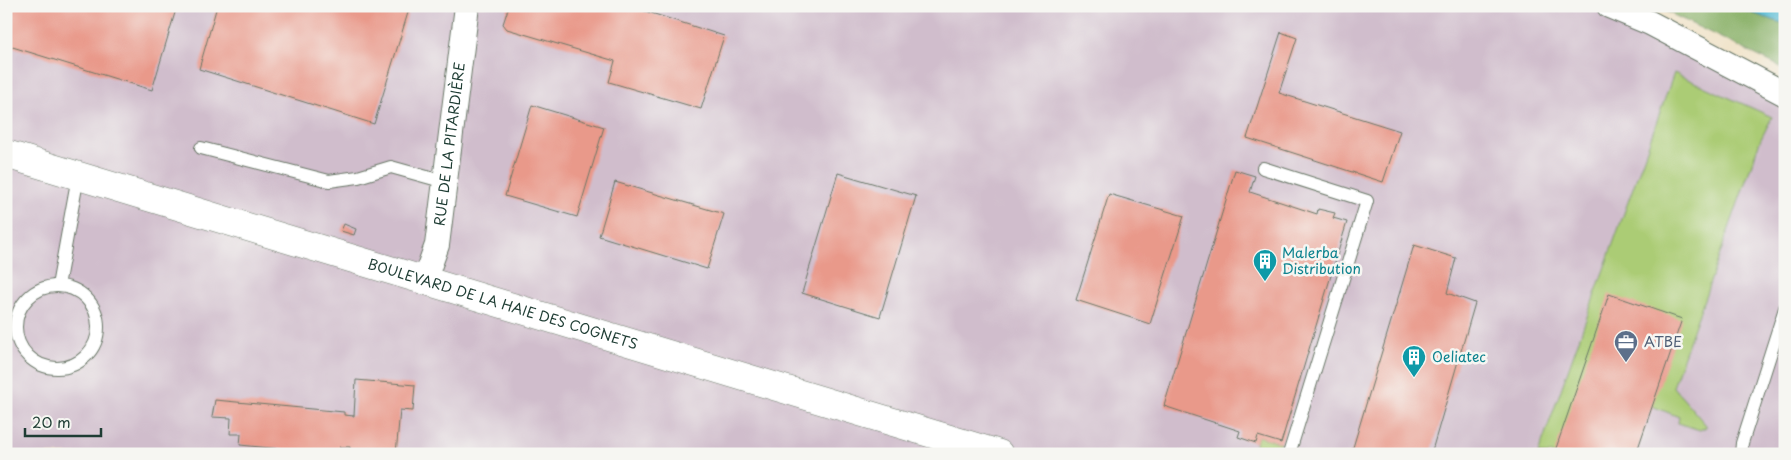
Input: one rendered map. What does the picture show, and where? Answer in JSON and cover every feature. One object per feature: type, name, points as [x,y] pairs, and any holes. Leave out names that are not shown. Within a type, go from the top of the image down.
[{"type":"main road","name":"BOULEVARD DE LA HAIE DES COGNETS","points":[[6,154],[999,454]]},
{"type":"street","name":"RUE DE LA PITARDIÈRE","points":[[424,281],[437,246],[467,6]]},
{"type":"street","points":[[1609,6],[1650,23],[1785,94]]},
{"type":"lane","points":[[201,148],[329,182],[358,177],[390,167],[445,182]]},
{"type":"lane","points":[[1264,168],[1367,201],[1289,454]]},
{"type":"lane","points":[[58,286],[78,176]]},
{"type":"lane","points":[[58,286],[69,287],[87,299],[94,309],[98,331],[95,342],[80,360],[69,366],[58,368],[46,366],[35,361],[26,353],[16,332],[20,308],[27,298],[36,291],[58,286]]},
{"type":"lane","points":[[1741,454],[1742,443],[1785,308]]},
{"type":"shaded area","points":[[6,6],[1585,6],[1643,29],[1785,106],[1785,454],[6,454]]},
{"type":"green space","points":[[1655,6],[1731,6],[1785,24],[1785,69]]},
{"type":"green space","points":[[1674,73],[1772,117],[1760,141],[1673,387],[1706,427],[1700,430],[1678,423],[1679,417],[1652,406],[1554,454],[1538,454]]},
{"type":"green space","points":[[1258,436],[1281,443],[1278,454],[1253,454]]},
{"type":"water","points":[[1731,6],[1785,6],[1785,24]]},
{"type":"building","points":[[6,6],[177,6],[152,90],[6,45]]},
{"type":"building","points":[[217,6],[410,6],[374,124],[199,69]]},
{"type":"building","points":[[509,6],[629,6],[724,36],[701,109],[609,82],[615,61],[507,29],[503,24]]},
{"type":"building","points":[[1281,32],[1297,38],[1279,93],[1400,131],[1383,182],[1247,138]]},
{"type":"building","points":[[532,105],[604,127],[577,217],[505,196]]},
{"type":"building","name":"Malerba Distribution","points":[[1235,170],[1255,176],[1250,192],[1317,214],[1318,209],[1335,213],[1333,218],[1347,222],[1281,443],[1258,436],[1256,443],[1238,437],[1240,431],[1164,406]]},
{"type":"building","points":[[838,173],[916,196],[880,317],[802,293]]},
{"type":"building","points":[[615,182],[724,214],[707,269],[599,236]]},
{"type":"building","points":[[1109,194],[1184,216],[1150,324],[1076,300]]},
{"type":"building","points":[[344,224],[356,229],[354,235],[341,231]]},
{"type":"building","name":"Oeliatec","points":[[1414,245],[1456,258],[1447,293],[1475,303],[1431,454],[1351,454]]},
{"type":"building","name":"ATBE","points":[[1609,294],[1682,319],[1636,454],[1554,454]]},
{"type":"building","points":[[356,380],[415,385],[413,411],[400,410],[396,454],[350,454],[350,447],[340,447],[340,454],[331,454],[240,445],[241,434],[230,434],[231,418],[212,417],[215,400],[344,412],[344,415],[354,416]]},
{"type":"place","name":"Malerba Distribution","points":[[1265,282]]},
{"type":"place","name":"ATBE","points":[[1626,363]]},
{"type":"place","name":"Oeliatec","points":[[1414,378]]}]
